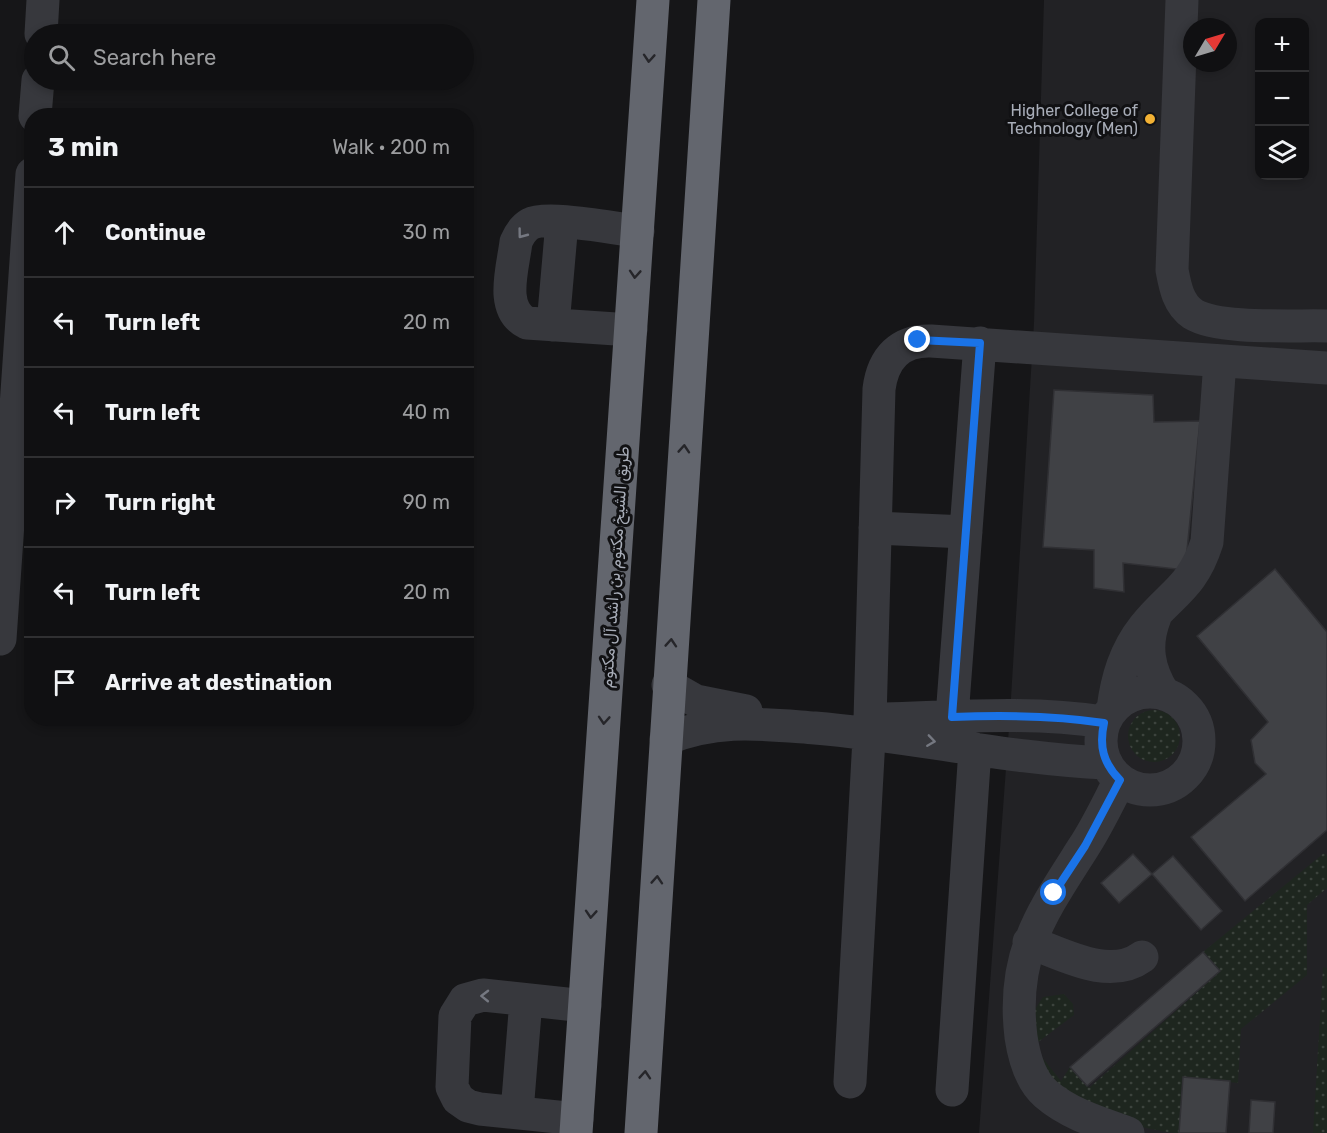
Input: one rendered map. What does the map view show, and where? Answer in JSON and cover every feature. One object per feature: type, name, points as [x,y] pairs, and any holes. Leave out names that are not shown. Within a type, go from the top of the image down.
[{"type":"highway","name":"طريق الشيخ مكتوم بن راشد آل مكتوم","points":[[576,1126],[653,0]]},
{"type":"highway","points":[[641,1133],[668,685],[718,8]]},
{"type":"lane","points":[[42,24],[43,0]]},
{"type":"lane","points":[[1182,0],[1172,270],[1175,290],[1181,303],[1192,314],[1215,322],[1327,326]]},
{"type":"lane","points":[[36,108],[37,90]]},
{"type":"lane","points":[[631,330],[535,324],[521,320],[511,308],[510,300],[516,242],[519,234],[531,224],[538,221],[562,222],[638,231]]},
{"type":"lane","points":[[553,325],[562,222]]},
{"type":"lane","points":[[0,639],[24,290]]},
{"type":"lane","points":[[850,1082],[869,726],[879,388],[886,363],[894,352],[918,340],[1327,368]]},
{"type":"lane","points":[[952,717],[980,343]]},
{"type":"lane","points":[[666,739],[705,725],[726,723],[869,726],[952,717],[1010,714],[1072,718],[1109,716],[1125,698],[1140,692],[1164,694],[1184,705],[1194,719],[1199,734],[1199,750],[1193,765],[1183,778],[1169,787],[1154,790],[1130,786],[1113,772],[1102,750],[1109,716],[1117,682],[1126,657],[1145,626],[1185,586],[1202,558],[1207,542],[1220,360]]},
{"type":"lane","points":[[875,528],[966,532]]},
{"type":"lane","points":[[1157,613],[1150,629],[1149,663],[1164,694]]},
{"type":"lane","points":[[668,685],[696,701],[728,709],[869,726],[975,749],[1060,761],[1113,772]]},
{"type":"lane","points":[[952,1090],[975,749]]},
{"type":"lane","points":[[1113,772],[1085,846],[1054,893],[1029,942],[1019,996],[1024,1060],[1045,1093],[1076,1114],[1128,1133]]},
{"type":"lane","points":[[1085,846],[1154,790]]},
{"type":"lane","points":[[1029,942],[1102,966],[1119,967],[1133,963],[1142,957]]},
{"type":"lane","points":[[576,1126],[517,1112],[474,1108],[458,1099],[453,1088],[455,1017],[458,1008],[474,996],[585,1006]]},
{"type":"lane","points":[[517,1112],[526,1000]]},
{"type":"shaded area","points":[[1044,0],[1327,0],[1327,1133],[979,1133],[1010,714],[1034,323]]},
{"type":"shaded area","points":[[1154,710],[1164,712],[1172,718],[1178,726],[1180,736],[1178,746],[1172,754],[1164,760],[1154,762],[1144,760],[1136,754],[1130,746],[1128,736],[1130,726],[1136,718],[1144,712]]},
{"type":"shaded area","points":[[1324,853],[1327,856],[1327,888],[1307,905],[1307,975],[1241,1029],[1238,1083],[1183,1077],[1179,1133],[1133,1125],[1094,1113],[1076,1107],[1051,1092],[1034,1052],[1030,1035],[1032,1017],[1043,997],[1064,994],[1073,1004],[1074,1015],[1033,1046],[1061,1081],[1070,1067],[1089,1088],[1220,972],[1203,952]]},
{"type":"shaded area","points":[[1323,967],[1327,968],[1327,1133],[1313,1133]]},
{"type":"building","points":[[1054,390],[1153,395],[1154,422],[1200,421],[1185,570],[1123,563],[1124,592],[1094,588],[1094,550],[1043,547]]},
{"type":"building","points":[[1275,569],[1327,632],[1327,830],[1245,901],[1191,837],[1266,774],[1255,763],[1251,740],[1268,722],[1197,636]]},
{"type":"building","points":[[1133,854],[1152,874],[1119,903],[1101,883]]},
{"type":"building","points":[[1173,856],[1222,911],[1201,930],[1152,874]]},
{"type":"building","points":[[1203,952],[1220,971],[1087,1086],[1070,1067]]},
{"type":"building","points":[[1183,1077],[1230,1081],[1226,1133],[1179,1133]]},
{"type":"building","points":[[1251,1100],[1275,1102],[1273,1133],[1249,1133]]},
{"type":"place","name":"Higher College of Technology (Men)","points":[[1150,119]]},
{"type":"route","points":[[918,340],[980,343],[952,717],[1010,714],[1072,718],[1104,723],[1101,736],[1102,750],[1106,763],[1120,780],[1085,846],[1054,893]]}]
